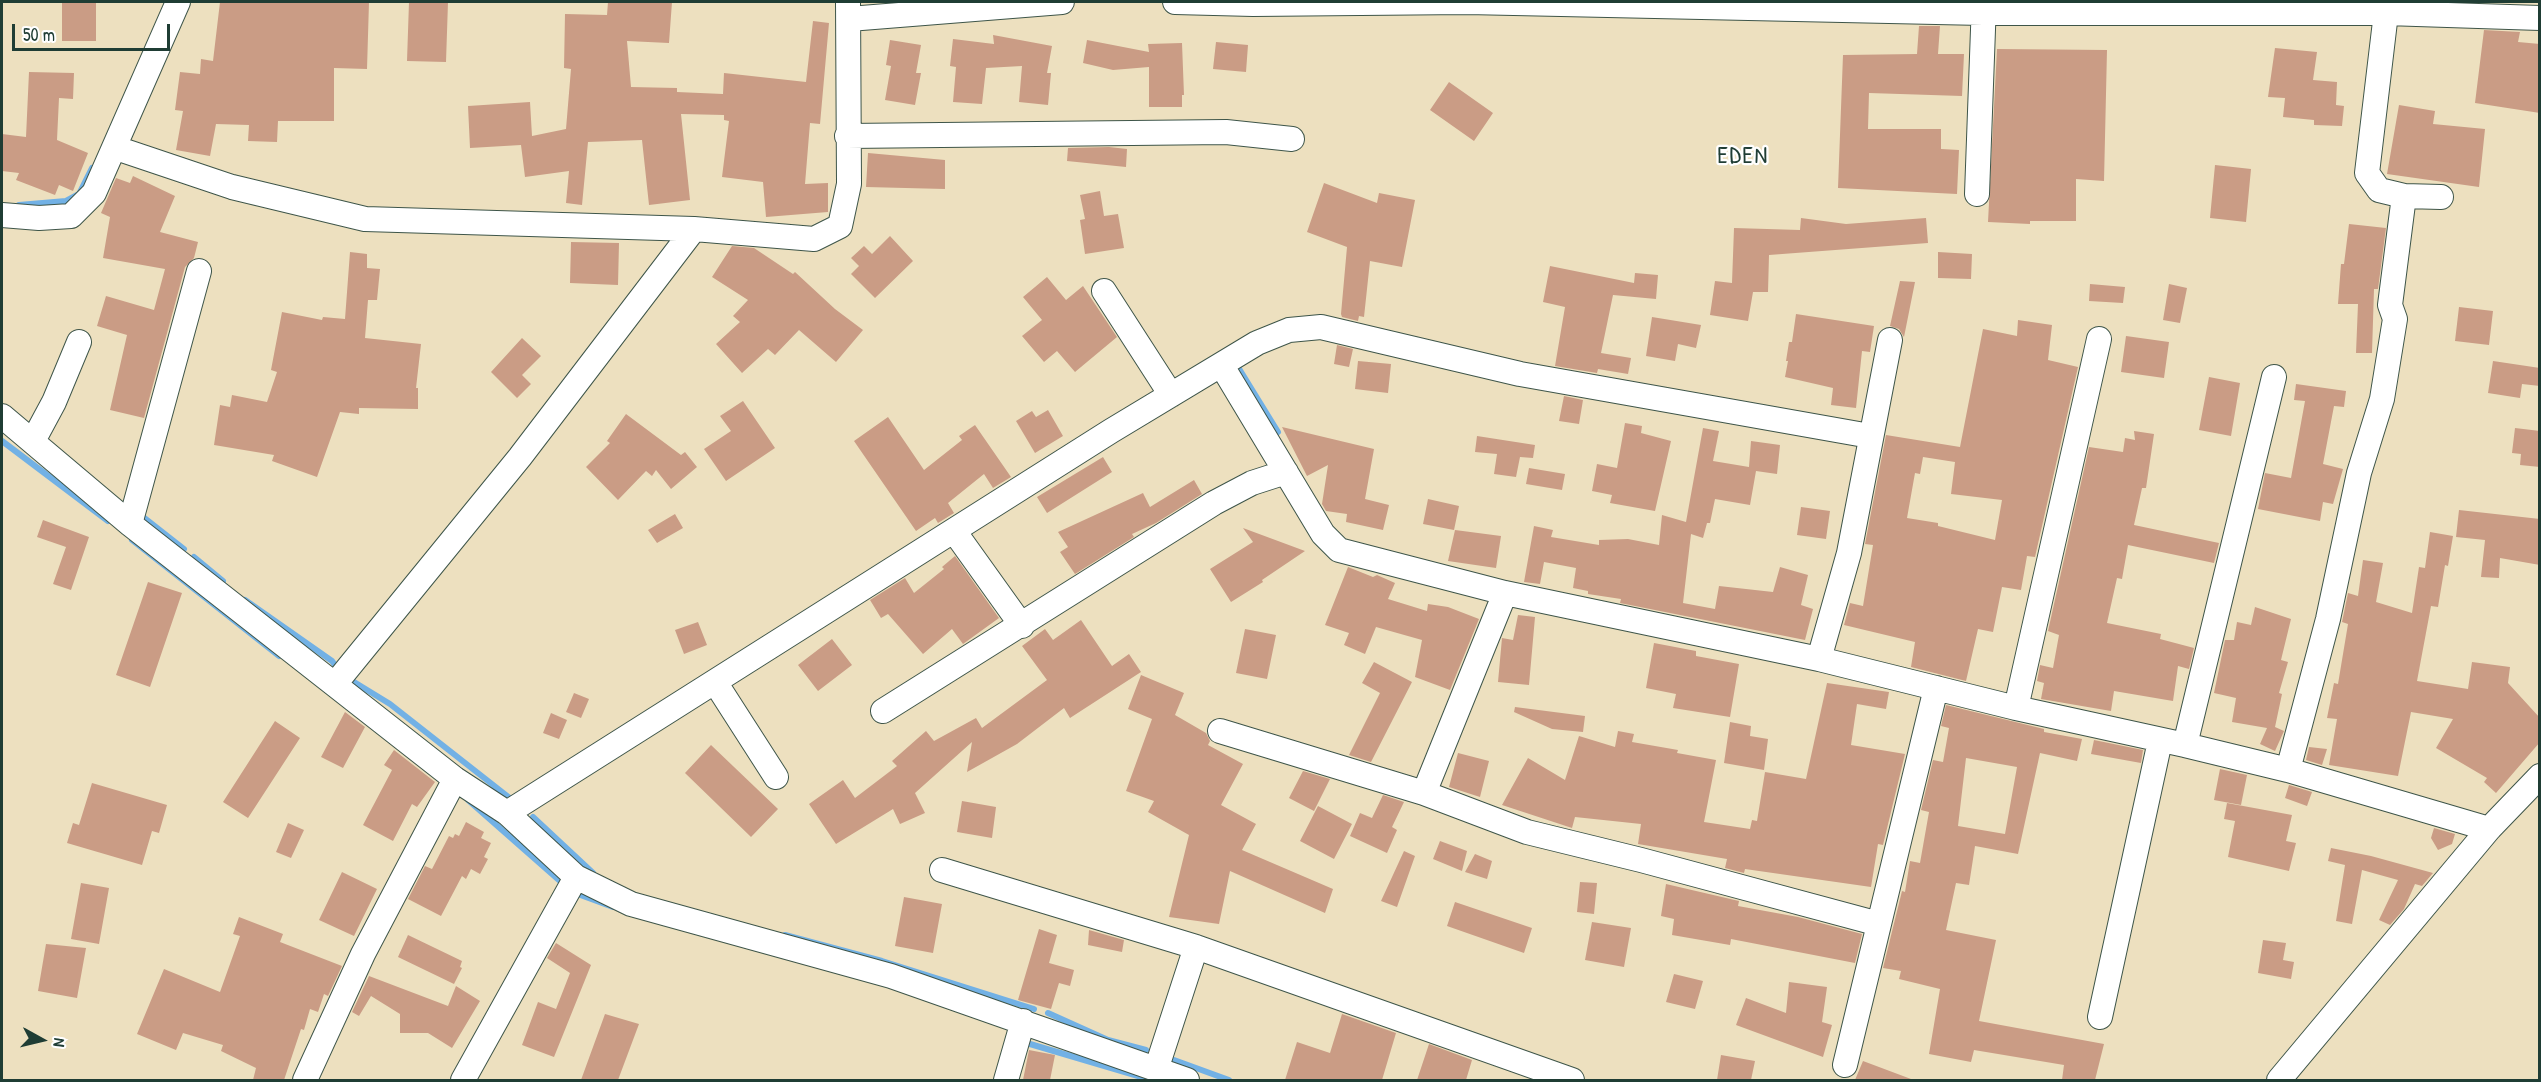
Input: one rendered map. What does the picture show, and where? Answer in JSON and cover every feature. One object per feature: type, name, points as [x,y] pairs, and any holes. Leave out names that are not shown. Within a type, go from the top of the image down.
[{"type":"street","points":[[2,215],[39,218],[71,216],[94,193],[116,148],[178,2]]},
{"type":"street","points":[[116,148],[232,187],[365,219],[694,229],[814,238],[840,226],[849,184],[847,136],[849,10],[1062,2]]},
{"type":"street","points":[[1175,2],[2322,7],[2386,13],[2447,9],[2540,18]]},
{"type":"street","points":[[1977,194],[1983,7]]},
{"type":"street","points":[[2386,13],[2367,174],[2379,190],[2404,196],[2441,197]]},
{"type":"street","points":[[847,136],[1226,132],[1292,139]]},
{"type":"street","points":[[2288,770],[2328,619],[2359,473],[2382,399],[2396,319],[2390,305],[2404,196]]},
{"type":"street","points":[[335,684],[520,457],[694,229]]},
{"type":"street","points":[[130,524],[200,271]]},
{"type":"street","points":[[1104,291],[1171,395]]},
{"type":"street","points":[[507,813],[1171,395],[1257,343],[1289,330],[1321,327],[1520,374],[1870,436]]},
{"type":"street","points":[[2016,708],[2098,339]]},
{"type":"street","points":[[1819,659],[1849,552],[1890,340]]},
{"type":"street","points":[[33,441],[54,402],[79,342]]},
{"type":"street","points":[[1222,366],[1323,534],[1340,550],[1505,593],[1819,659],[2016,708],[2288,770],[2489,829]]},
{"type":"street","points":[[2185,745],[2274,377]]},
{"type":"street","points":[[2,416],[130,524],[455,779],[507,813],[576,877],[631,904],[891,976],[1187,1080]]},
{"type":"street","points":[[883,711],[1022,626],[1214,503],[1252,483],[1286,472]]},
{"type":"street","points":[[954,531],[1022,626]]},
{"type":"street","points":[[1424,793],[1505,593]]},
{"type":"street","points":[[715,682],[776,777]]},
{"type":"street","points":[[1845,1065],[1936,688]]},
{"type":"street","points":[[1220,731],[1424,793],[1527,832],[1879,924]]},
{"type":"street","points":[[2100,1017],[2160,741]]},
{"type":"street","points":[[2279,1080],[2489,829],[2540,776]]},
{"type":"street","points":[[306,1080],[368,944],[455,779]]},
{"type":"street","points":[[942,870],[1196,947],[1572,1080]]},
{"type":"street","points":[[463,1080],[576,877]]},
{"type":"street","points":[[1156,1070],[1196,947]]},
{"type":"street","points":[[1006,1080],[1023,1021]]},
{"type":"building","points":[[62,2],[96,2],[96,41],[62,41]]},
{"type":"building","points":[[220,2],[369,2],[367,69],[334,68],[334,121],[278,121],[277,142],[248,141],[249,125],[216,124],[210,156],[176,150],[183,111],[175,110],[180,72],[200,74],[201,59],[213,61]]},
{"type":"building","points":[[409,2],[448,2],[446,62],[407,61]]},
{"type":"building","points":[[608,2],[672,2],[669,43],[627,41],[631,87],[677,88],[677,92],[723,94],[724,73],[806,82],[813,21],[829,23],[820,124],[810,123],[805,184],[828,183],[828,212],[766,217],[763,182],[722,177],[729,121],[724,120],[724,115],[681,114],[690,200],[649,205],[642,140],[588,142],[582,205],[566,203],[569,171],[525,177],[521,145],[470,148],[468,106],[530,102],[532,136],[566,129],[571,69],[564,68],[565,14],[607,15]]},
{"type":"building","points":[[1919,26],[1940,26],[1938,54],[1964,54],[1962,96],[1869,93],[1868,129],[1941,129],[1941,149],[1959,150],[1957,194],[1838,188],[1843,55],[1917,54]]},
{"type":"building","points":[[2484,30],[2520,32],[2518,42],[2540,44],[2540,113],[2475,103]]},
{"type":"building","points":[[993,35],[1052,46],[1047,73],[1051,73],[1048,105],[1019,102],[1022,66],[986,68],[982,104],[953,102],[956,67],[950,66],[953,39],[994,44]]},
{"type":"building","points":[[890,40],[921,45],[916,73],[921,73],[915,105],[885,100],[891,66],[886,65]]},
{"type":"building","points":[[1087,40],[1149,52],[1148,44],[1182,43],[1184,95],[1182,95],[1182,107],[1149,107],[1149,67],[1113,70],[1083,63]]},
{"type":"building","points":[[1216,42],[1248,45],[1246,72],[1213,69]]},
{"type":"building","points":[[2275,48],[2317,52],[2313,80],[2337,82],[2336,105],[2344,106],[2342,126],[2314,125],[2314,120],[2283,117],[2285,98],[2268,97]]},
{"type":"building","points":[[1997,49],[2107,50],[2104,181],[2076,179],[2076,221],[2030,221],[2030,224],[1988,222]]},
{"type":"building","points":[[29,72],[74,73],[73,99],[59,98],[57,140],[88,153],[73,191],[59,185],[55,195],[16,180],[19,173],[2,171],[2,134],[26,137]]},
{"type":"building","points":[[1449,82],[1493,113],[1474,141],[1430,110]]},
{"type":"building","points":[[2399,105],[2435,111],[2433,124],[2485,129],[2479,187],[2387,174]]},
{"type":"building","points":[[1068,148],[1127,149],[1126,167],[1067,161]]},
{"type":"building","points":[[868,153],[945,160],[945,189],[866,187]]},
{"type":"building","points":[[2215,165],[2251,169],[2246,222],[2210,218]]},
{"type":"building","points":[[133,176],[175,196],[160,232],[198,242],[194,258],[185,267],[144,418],[110,410],[127,335],[97,326],[106,296],[154,310],[165,269],[103,258],[110,217],[101,213],[116,178],[130,183]]},
{"type":"building","points":[[1324,183],[1377,203],[1379,193],[1415,200],[1402,267],[1370,261],[1364,317],[1359,316],[1358,321],[1342,317],[1341,314],[1347,247],[1307,232]]},
{"type":"building","points":[[1100,191],[1104,216],[1118,214],[1124,248],[1085,254],[1080,220],[1085,219],[1080,195]]},
{"type":"building","points":[[1801,218],[1846,224],[1926,218],[1928,243],[1769,255],[1768,292],[1753,292],[1748,321],[1710,315],[1715,281],[1732,283],[1734,228],[1800,230]]},
{"type":"building","points":[[2349,224],[2386,228],[2378,289],[2374,289],[2372,353],[2356,353],[2358,304],[2338,304],[2341,264],[2344,264]]},
{"type":"building","points":[[890,236],[913,261],[875,298],[851,274],[859,266],[851,258],[864,246],[872,254]]},
{"type":"building","points":[[571,242],[619,243],[618,285],[570,283]]},
{"type":"building","points":[[732,246],[754,248],[793,274],[795,272],[835,309],[863,330],[836,362],[799,330],[775,355],[768,349],[742,373],[716,344],[740,322],[733,316],[748,300],[712,277]]},
{"type":"building","points":[[350,252],[367,254],[367,268],[380,269],[377,300],[368,300],[365,338],[421,344],[416,388],[418,388],[418,409],[359,408],[359,414],[340,412],[317,477],[272,461],[274,455],[214,445],[220,405],[230,407],[232,395],[267,402],[277,372],[271,370],[282,312],[322,320],[323,317],[345,319]]},
{"type":"building","points":[[1938,252],[1972,254],[1971,279],[1938,278]]},
{"type":"building","points":[[1550,266],[1634,283],[1635,273],[1658,275],[1656,299],[1613,295],[1601,353],[1631,358],[1628,374],[1598,369],[1597,373],[1555,366],[1565,307],[1543,302]]},
{"type":"building","points":[[1047,277],[1066,300],[1083,286],[1117,337],[1075,372],[1057,351],[1044,362],[1022,336],[1042,320],[1023,297]]},
{"type":"building","points":[[1900,281],[1915,282],[1904,337],[1899,329],[1890,326]]},
{"type":"building","points":[[2090,284],[2125,287],[2123,303],[2089,301]]},
{"type":"building","points":[[2169,284],[2187,288],[2180,323],[2163,320]]},
{"type":"building","points":[[2459,307],[2493,311],[2489,345],[2455,341]]},
{"type":"building","points":[[1796,314],[1874,326],[1870,352],[1862,351],[1856,408],[1831,405],[1833,388],[1785,377],[1789,342],[1792,342]]},
{"type":"building","points":[[1652,317],[1701,325],[1696,348],[1678,344],[1675,361],[1646,356]]},
{"type":"building","points":[[2018,320],[2052,325],[2048,360],[2078,367],[2035,557],[2027,556],[2021,590],[2002,587],[1993,632],[1978,629],[1966,681],[1911,667],[1915,642],[1844,625],[1850,603],[1863,606],[1873,545],[1865,544],[1886,435],[1960,447],[1983,329],[2017,336]],"holes":[[[1923,457],[1955,462],[1951,494],[2002,500],[1995,540],[1938,526],[1938,523],[1907,518],[1915,473],[1920,474]]]},
{"type":"building","points":[[2126,336],[2169,342],[2164,378],[2121,372]]},
{"type":"building","points":[[522,338],[541,356],[522,375],[531,384],[517,398],[491,372]]},
{"type":"building","points":[[1337,345],[1353,349],[1349,367],[1334,364]]},
{"type":"building","points":[[1358,361],[1391,364],[1388,393],[1355,389]]},
{"type":"building","points":[[2493,361],[2540,368],[2540,386],[2522,384],[2520,398],[2488,393]]},
{"type":"building","points":[[2209,377],[2240,383],[2231,436],[2199,430]]},
{"type":"building","points":[[2296,384],[2346,391],[2344,407],[2334,406],[2323,464],[2343,469],[2333,504],[2323,502],[2320,521],[2258,509],[2265,473],[2291,478],[2305,401],[2294,400]]},
{"type":"building","points":[[1564,396],[1583,400],[1579,424],[1559,421]]},
{"type":"building","points":[[743,401],[775,448],[726,481],[704,449],[731,431],[720,416]]},
{"type":"building","points":[[1048,410],[1063,436],[1035,453],[1016,421],[1032,411],[1036,417]]},
{"type":"building","points":[[626,414],[681,455],[685,452],[697,467],[671,489],[656,470],[652,476],[646,471],[618,500],[586,467],[610,443],[607,441]]},
{"type":"building","points":[[888,417],[924,470],[962,440],[959,436],[975,425],[1011,477],[993,488],[984,474],[948,503],[954,513],[938,523],[935,518],[916,531],[854,441]]},
{"type":"building","points":[[1625,423],[1642,426],[1641,433],[1671,441],[1655,511],[1610,503],[1612,495],[1592,491],[1597,464],[1617,468]]},
{"type":"building","points":[[1282,427],[1374,449],[1365,499],[1389,505],[1383,530],[1346,522],[1347,514],[1326,511],[1322,504],[1328,465],[1307,476]]},
{"type":"building","points":[[1703,428],[1719,431],[1713,461],[1749,467],[1751,441],[1780,445],[1777,474],[1756,471],[1750,505],[1715,499],[1710,523],[1707,523],[1703,538],[1691,534],[1683,603],[1715,609],[1719,586],[1773,592],[1780,567],[1808,575],[1801,605],[1813,609],[1805,640],[1620,603],[1621,599],[1588,594],[1588,591],[1573,588],[1576,568],[1544,562],[1540,584],[1524,582],[1534,526],[1553,530],[1551,537],[1599,545],[1599,540],[1628,539],[1659,545],[1662,515],[1686,522]]},
{"type":"building","points":[[2515,428],[2540,431],[2540,467],[2520,465],[2521,454],[2512,453]]},
{"type":"building","points":[[2134,431],[2154,434],[2146,488],[2142,488],[2134,525],[2219,543],[2214,563],[2128,545],[2122,579],[2117,578],[2107,623],[2161,634],[2160,639],[2194,648],[2189,669],[2178,666],[2173,701],[2114,691],[2111,711],[2041,699],[2044,683],[2037,681],[2040,665],[2053,668],[2059,635],[2048,631],[2089,447],[2123,452],[2125,438],[2135,440]]},
{"type":"building","points":[[1477,436],[1535,445],[1533,458],[1520,457],[1516,477],[1494,474],[1497,454],[1475,452]]},
{"type":"building","points":[[1103,457],[1112,472],[1047,513],[1037,497]]},
{"type":"building","points":[[1529,468],[1565,474],[1562,490],[1526,484]]},
{"type":"building","points":[[1194,480],[1202,494],[1156,523],[1132,534],[1134,537],[1075,574],[1060,552],[1068,547],[1058,532],[1143,493],[1150,507]]},
{"type":"building","points":[[1428,499],[1459,506],[1454,530],[1423,524]]},
{"type":"building","points":[[1801,507],[1830,511],[1826,539],[1797,535]]},
{"type":"building","points":[[2459,510],[2540,519],[2540,565],[2500,558],[2499,578],[2481,577],[2485,540],[2456,537]]},
{"type":"building","points":[[675,514],[683,528],[657,543],[648,530]]},
{"type":"building","points":[[43,520],[89,537],[71,590],[53,584],[66,547],[37,537]]},
{"type":"building","points":[[1243,528],[1305,551],[1231,602],[1210,569],[1253,542]]},
{"type":"building","points":[[1455,530],[1501,536],[1496,568],[1448,561]]},
{"type":"building","points":[[2430,532],[2453,536],[2448,566],[2445,565],[2438,607],[2431,606],[2417,681],[2468,689],[2472,662],[2510,667],[2508,683],[2540,718],[2540,742],[2496,793],[2484,782],[2487,778],[2436,748],[2453,719],[2411,712],[2398,776],[2329,765],[2337,719],[2327,718],[2334,683],[2338,684],[2348,624],[2342,622],[2348,593],[2358,596],[2363,560],[2383,563],[2376,602],[2412,613],[2419,567],[2425,568]]},
{"type":"building","points":[[955,556],[999,618],[963,644],[952,629],[923,654],[888,614],[881,618],[870,600],[905,578],[914,593],[944,569],[942,567]]},
{"type":"building","points":[[1348,567],[1395,583],[1388,599],[1427,611],[1428,604],[1448,607],[1479,619],[1450,690],[1415,677],[1422,640],[1376,627],[1365,654],[1344,645],[1349,633],[1325,625]]},
{"type":"building","points":[[148,582],[182,593],[150,687],[116,675]]},
{"type":"building","points":[[2255,607],[2291,619],[2281,660],[2288,662],[2279,693],[2282,694],[2275,727],[2284,731],[2275,751],[2260,744],[2267,728],[2232,722],[2236,698],[2214,693],[2225,640],[2234,640],[2237,622],[2251,625]]},
{"type":"building","points":[[1518,615],[1535,617],[1529,685],[1498,682],[1502,638],[1513,640]]},
{"type":"building","points":[[1081,620],[1112,666],[1129,654],[1141,672],[1070,718],[1064,708],[1017,744],[967,772],[972,742],[915,793],[925,813],[900,824],[893,809],[836,844],[809,804],[843,780],[855,798],[897,766],[892,761],[926,731],[934,741],[976,718],[982,728],[1047,680],[1022,646],[1045,629],[1053,640]]},
{"type":"building","points":[[698,622],[707,645],[684,654],[675,630]]},
{"type":"building","points":[[1245,629],[1276,635],[1267,679],[1236,673]]},
{"type":"building","points":[[832,639],[852,665],[818,691],[798,665]]},
{"type":"building","points":[[1654,643],[1696,651],[1696,656],[1739,664],[1730,717],[1673,708],[1676,694],[1646,688]]},
{"type":"building","points":[[1374,662],[1412,682],[1371,762],[1349,755],[1380,693],[1362,683]]},
{"type":"building","points":[[1141,675],[1184,693],[1175,715],[1206,733],[1210,741],[1208,745],[1243,764],[1221,805],[1256,824],[1242,850],[1333,889],[1325,913],[1230,871],[1219,924],[1169,917],[1189,835],[1148,812],[1154,801],[1126,791],[1152,719],[1128,709]]},
{"type":"building","points":[[1827,683],[1889,692],[1886,709],[1857,704],[1851,745],[1905,754],[1883,845],[1878,844],[1871,887],[1745,869],[1744,873],[1725,868],[1727,859],[1638,844],[1641,824],[1575,817],[1572,828],[1502,805],[1528,758],[1565,780],[1579,736],[1615,747],[1618,731],[1634,734],[1632,742],[1678,750],[1677,753],[1716,760],[1704,822],[1750,829],[1752,820],[1757,821],[1765,772],[1806,779]]},
{"type":"building","points":[[574,693],[589,699],[581,718],[566,712]]},
{"type":"building","points":[[1946,705],[2044,729],[2044,732],[2082,739],[2077,761],[2040,753],[2018,854],[1975,846],[1969,885],[1956,883],[1946,930],[1996,940],[1979,1021],[2104,1044],[2095,1080],[2062,1080],[2064,1065],[1974,1050],[1971,1062],[1929,1054],[1940,989],[1899,979],[1901,971],[1883,968],[1902,891],[1905,892],[1910,861],[1920,863],[1929,812],[1921,810],[1933,760],[1943,762],[1949,728],[1941,726]],"holes":[[[1966,758],[2017,767],[2005,834],[1958,826]]]},
{"type":"building","points":[[1515,707],[1585,716],[1583,732],[1552,729],[1514,712]]},
{"type":"building","points":[[345,712],[365,727],[343,768],[321,757]]},
{"type":"building","points":[[551,713],[567,720],[559,739],[543,733]]},
{"type":"building","points":[[275,721],[300,738],[248,818],[223,802]]},
{"type":"building","points":[[1730,722],[1751,726],[1750,736],[1768,739],[1764,770],[1724,763]]},
{"type":"building","points":[[2094,740],[2143,750],[2141,763],[2091,754]]},
{"type":"building","points":[[711,745],[778,809],[751,837],[685,773]]},
{"type":"building","points":[[2309,747],[2327,749],[2322,765],[2306,760]]},
{"type":"building","points":[[394,750],[435,782],[417,807],[412,804],[393,841],[363,825],[392,770],[384,765]]},
{"type":"building","points":[[1458,753],[1489,761],[1480,797],[1449,787]]},
{"type":"building","points":[[2220,769],[2247,775],[2241,805],[2214,800]]},
{"type":"building","points":[[1303,771],[1330,779],[1314,811],[1289,798]]},
{"type":"building","points":[[92,783],[167,805],[159,833],[152,831],[142,865],[67,843],[73,823],[79,825]]},
{"type":"building","points":[[2289,785],[2312,792],[2307,806],[2285,798]]},
{"type":"building","points":[[1383,795],[1404,802],[1392,827],[1397,830],[1387,853],[1350,836],[1360,813],[1372,818]]},
{"type":"building","points":[[962,801],[996,807],[992,838],[957,832]]},
{"type":"building","points":[[2227,803],[2292,815],[2286,841],[2296,843],[2289,871],[2228,857],[2235,821],[2224,819]]},
{"type":"building","points":[[1318,806],[1352,824],[1334,859],[1300,841]]},
{"type":"building","points":[[466,822],[484,832],[481,838],[491,843],[484,857],[488,859],[480,874],[471,869],[466,879],[462,876],[441,916],[408,899],[425,866],[432,869],[449,836],[453,838],[455,834],[459,836]]},
{"type":"building","points":[[288,823],[304,830],[291,858],[276,852]]},
{"type":"building","points":[[2434,828],[2455,834],[2452,844],[2438,850],[2431,838]]},
{"type":"building","points":[[1440,841],[1467,851],[1462,871],[1433,859]]},
{"type":"building","points":[[2331,848],[2433,873],[2422,886],[2415,884],[2404,909],[2390,925],[2379,920],[2398,880],[2362,870],[2352,924],[2336,921],[2345,865],[2328,861]]},
{"type":"building","points":[[1404,851],[1415,856],[1397,907],[1381,901]]},
{"type":"building","points":[[1475,854],[1492,861],[1487,879],[1465,872]]},
{"type":"building","points":[[342,872],[377,889],[354,936],[319,920]]},
{"type":"building","points":[[1580,882],[1597,883],[1594,914],[1577,912]]},
{"type":"building","points":[[81,883],[109,888],[99,944],[71,939]]},
{"type":"building","points":[[1666,884],[1739,901],[1738,906],[1798,917],[1862,934],[1855,963],[1731,939],[1730,945],[1672,935],[1674,919],[1661,916]]},
{"type":"building","points":[[904,897],[942,904],[933,953],[895,946]]},
{"type":"building","points":[[1455,902],[1532,928],[1524,953],[1447,926]]},
{"type":"building","points":[[239,917],[283,934],[280,942],[342,966],[328,996],[324,994],[318,1012],[310,1009],[284,1080],[253,1080],[256,1068],[221,1051],[223,1045],[183,1033],[176,1050],[137,1034],[164,969],[220,992],[240,936],[233,934]]},
{"type":"building","points":[[1592,922],[1631,928],[1624,967],[1585,960]]},
{"type":"building","points":[[1039,929],[1057,935],[1049,963],[1074,970],[1070,986],[1059,983],[1051,1009],[1018,1000]]},
{"type":"building","points":[[1089,930],[1124,940],[1122,952],[1088,945]]},
{"type":"building","points":[[408,935],[462,961],[460,967],[462,968],[454,984],[398,957]]},
{"type":"building","points":[[2263,940],[2286,943],[2283,960],[2294,962],[2291,979],[2258,973]]},
{"type":"building","points":[[556,943],[591,965],[554,1057],[522,1045],[538,1002],[556,1009],[570,973],[547,958]]},
{"type":"building","points":[[46,944],[86,948],[77,998],[38,991]]},
{"type":"building","points":[[1674,974],[1703,981],[1695,1009],[1666,1002]]},
{"type":"building","points":[[369,976],[448,1006],[456,986],[480,1001],[452,1048],[428,1033],[400,1033],[400,1014],[371,996],[359,1016],[352,1012]]},
{"type":"building","points":[[1789,982],[1827,987],[1822,1022],[1832,1025],[1823,1057],[1736,1025],[1746,998],[1786,1013]]},
{"type":"building","points":[[605,1014],[639,1024],[618,1080],[581,1080]]},
{"type":"building","points":[[1342,1014],[1396,1033],[1382,1080],[1285,1080],[1297,1042],[1330,1053]]},
{"type":"building","points":[[1429,1044],[1472,1060],[1466,1080],[1417,1080]]},
{"type":"building","points":[[1029,1050],[1055,1055],[1050,1080],[1023,1080]]},
{"type":"building","points":[[1721,1055],[1755,1061],[1751,1080],[1717,1080]]},
{"type":"building","points":[[1863,1061],[1911,1079],[1911,1080],[1855,1080]]},
{"type":"waterway","points":[[19,205],[66,201],[79,194],[92,168]]},
{"type":"waterway","points":[[1238,367],[1278,432]]},
{"type":"waterway","points":[[2,441],[108,521]]},
{"type":"waterway","points":[[142,516],[184,549]]},
{"type":"waterway","points":[[132,540],[279,656]]},
{"type":"waterway","points":[[194,557],[223,581]]},
{"type":"waterway","points":[[245,600],[332,661],[338,669]]},
{"type":"waterway","points":[[354,682],[390,704],[511,799]]},
{"type":"waterway","points":[[468,800],[560,881]]},
{"type":"waterway","points":[[533,817],[593,873]]},
{"type":"waterway","points":[[575,893],[613,907]]},
{"type":"waterway","points":[[785,935],[882,961],[1034,1009]]},
{"type":"waterway","points":[[1048,1013],[1108,1040],[1146,1050]]},
{"type":"waterway","points":[[1030,1044],[1145,1078]]},
{"type":"waterway","points":[[1174,1060],[1229,1080]]},
{"type":"district","name":"EDEN","points":[[1743,157]]}]
